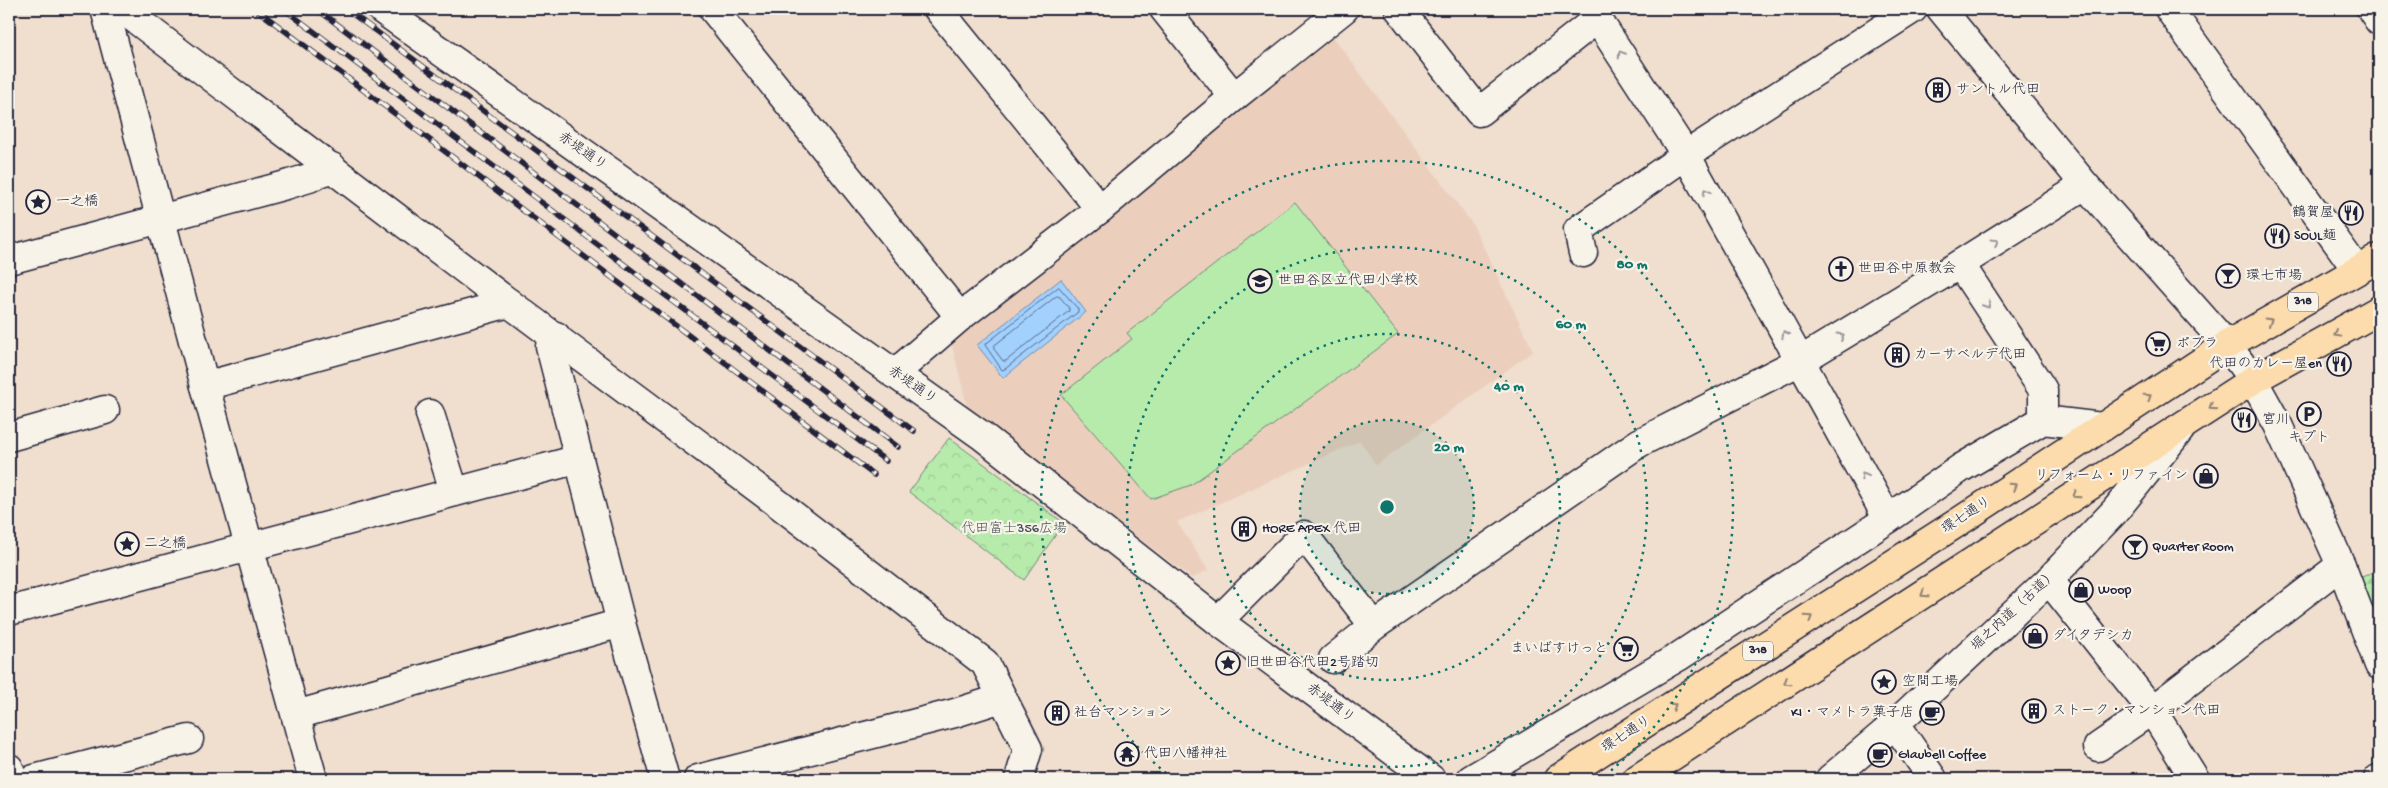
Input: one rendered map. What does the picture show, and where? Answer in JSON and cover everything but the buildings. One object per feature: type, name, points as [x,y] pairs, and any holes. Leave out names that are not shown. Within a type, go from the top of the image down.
[{"type":"main road","name":"環七通り","points":[[1558,779],[1957,523],[2227,345],[2368,264]]},
{"type":"main road","points":[[1637,779],[2253,380],[2379,310]]},
{"type":"street","points":[[105,9],[160,220],[313,779]]},
{"type":"street","points":[[122,9],[332,167],[508,303],[556,336],[985,663],[1028,748],[1019,779]]},
{"type":"street","name":"赤堤通り","points":[[381,9],[981,435],[1218,621],[1431,779]]},
{"type":"street","points":[[713,9],[960,317]]},
{"type":"street","points":[[938,9],[1100,209]]},
{"type":"street","points":[[1164,9],[1234,97]]},
{"type":"street","points":[[894,374],[960,317],[1100,209],[1234,97],[1344,9]]},
{"type":"street","points":[[1399,9],[1479,112],[1594,13],[1686,155],[1888,519]]},
{"type":"street","points":[[1583,254],[1578,230],[1686,155],[1913,9]]},
{"type":"street","points":[[1940,9],[2085,185],[2227,345],[2253,380],[2278,425],[2341,565],[2379,665]]},
{"type":"street","points":[[2168,9],[2368,264]]},
{"type":"street","points":[[2371,9],[2379,21]]},
{"type":"street","points":[[9,260],[286,185],[332,167]]},
{"type":"street","points":[[1333,659],[1374,626],[1639,443],[1800,361],[1960,264],[2085,185]]},
{"type":"street","points":[[1960,264],[2043,390],[2043,420]]},
{"type":"street","points":[[205,386],[508,303]]},
{"type":"street","points":[[556,336],[550,346],[620,622],[665,779]]},
{"type":"street","points":[[9,437],[105,410]]},
{"type":"street","points":[[430,414],[454,491]]},
{"type":"street","points":[[1471,779],[1678,657],[1888,519],[1960,468],[2043,420],[2102,427]]},
{"type":"street","name":"堀之内道（古道）","points":[[1830,779],[1895,724],[2049,580],[2115,511],[2183,426]]},
{"type":"street","points":[[9,611],[579,459]]},
{"type":"street","points":[[1218,621],[1304,535],[1374,626]]},
{"type":"street","points":[[2098,746],[2152,710],[2341,565]]},
{"type":"street","points":[[2049,580],[2152,710],[2195,779]]},
{"type":"street","points":[[296,715],[620,622]]},
{"type":"street","points":[[698,779],[955,713],[1002,698]]},
{"type":"street","points":[[1895,724],[1933,779]]},
{"type":"street","points":[[34,779],[189,739]]},
{"type":"street","points":[[9,768],[13,779]]},
{"type":"shaded area","name":"世田谷区立代田小学校","points":[[1331,34],[1473,225],[1533,351],[1376,465],[1360,441],[1177,522],[1208,570],[1192,578],[968,410],[950,337]]},
{"type":"green space","points":[[1295,202],[1398,334],[1191,485],[1151,499],[1061,395],[1132,339],[1127,333]]},
{"type":"green space","name":"代田富士356広場","points":[[949,438],[1064,523],[1024,580],[909,492]]},
{"type":"green space","points":[[2379,569],[2379,640],[2358,579]]},
{"type":"water","points":[[1061,279],[1086,312],[1003,378],[977,345]]},
{"type":"railway","points":[[256,9],[874,475]]},
{"type":"railway","points":[[284,9],[886,461]]},
{"type":"railway","points":[[317,9],[898,447]]},
{"type":"railway","points":[[346,9],[914,431]]},
{"type":"place","name":"サントル代田","points":[[1938,90]]},
{"type":"place","name":"一之橋","points":[[38,202]]},
{"type":"place","name":"鶴賀屋","points":[[2351,213]]},
{"type":"place","name":"SOUL麺","points":[[2277,236]]},
{"type":"place","name":"世田谷中原教会","points":[[1841,269]]},
{"type":"place","name":"環七市場","points":[[2228,276]]},
{"type":"place","name":"世田谷区立代田小学校","points":[[1260,281]]},
{"type":"place","name":"ポプラ","points":[[2158,344]]},
{"type":"place","name":"カーサベルデ代田","points":[[1897,355]]},
{"type":"place","name":"代田のカレー屋en","points":[[2339,364]]},
{"type":"place","name":"キプト","points":[[2309,414]]},
{"type":"place","name":"宮川","points":[[2244,420]]},
{"type":"place","name":"リフォーム・リファイン","points":[[2206,476]]},
{"type":"place","name":"HORE APEX 代田","points":[[1244,529]]},
{"type":"place","name":"二之橋","points":[[127,544]]},
{"type":"place","name":"Quarter Room","points":[[2135,547]]},
{"type":"place","name":"Woop","points":[[2081,590]]},
{"type":"place","name":"ダイタデシカ","points":[[2035,636]]},
{"type":"place","name":"まいばすけっと","points":[[1626,649]]},
{"type":"place","name":"旧世田谷代田2号踏切","points":[[1228,663]]},
{"type":"place","name":"空間工場","points":[[1884,682]]},
{"type":"place","name":"ストーク・マンション代田","points":[[2034,711]]},
{"type":"place","name":"社台マンション","points":[[1057,713]]},
{"type":"place","name":"KI・マメトラ菓子店","points":[[1932,713]]},
{"type":"place","name":"代田八幡神社","points":[[1127,754]]},
{"type":"place","name":"Glaubell Coffee","points":[[1880,755]]}]
